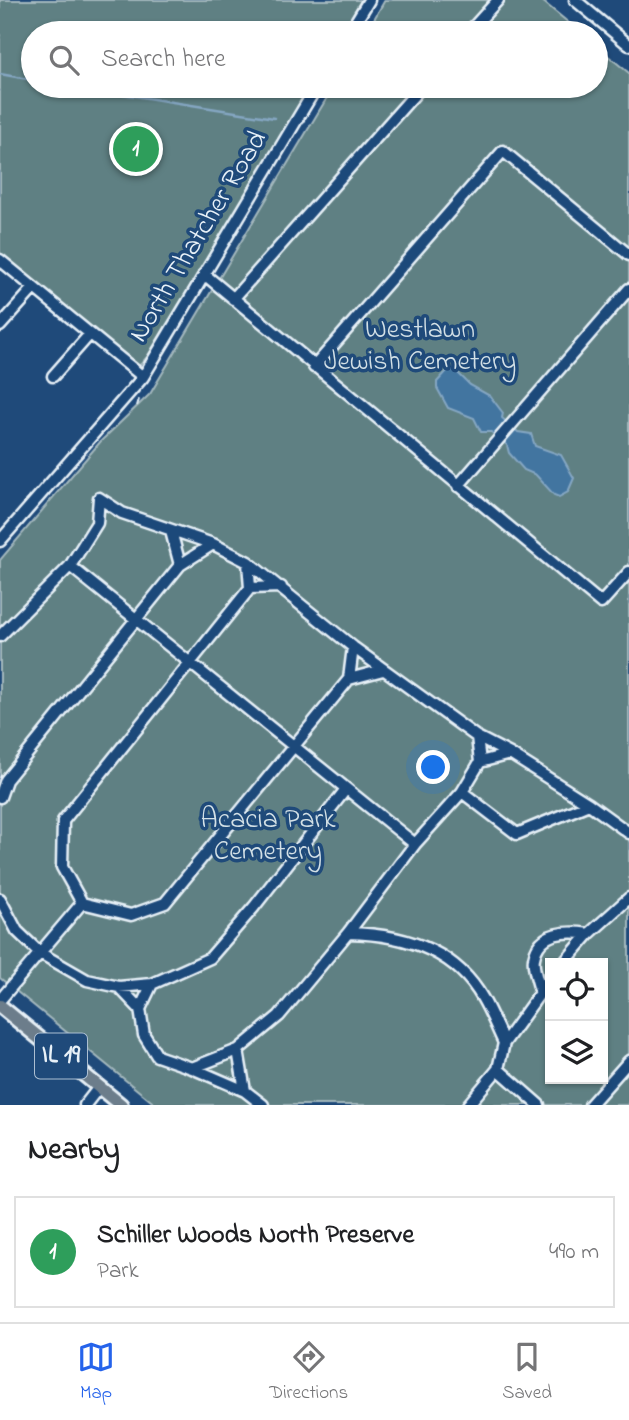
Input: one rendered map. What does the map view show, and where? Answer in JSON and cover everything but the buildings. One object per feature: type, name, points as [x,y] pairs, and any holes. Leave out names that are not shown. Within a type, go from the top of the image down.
[{"type":"main road","name":"IL 19","points":[[0,1006],[121,1105]]},
{"type":"street","points":[[356,21],[369,0]]},
{"type":"street","points":[[479,21],[498,0]]},
{"type":"street","points":[[575,0],[602,21]]},
{"type":"street","points":[[608,26],[628,42]]},
{"type":"street","name":"North Thatcher Road","points":[[0,541],[142,377],[310,98]]},
{"type":"street","points":[[233,299],[411,98]]},
{"type":"street","points":[[314,367],[503,151],[629,255]]},
{"type":"street","points":[[0,260],[142,377]]},
{"type":"street","points":[[204,274],[601,603],[629,572]]},
{"type":"street","points":[[0,327],[34,288]]},
{"type":"street","points":[[458,486],[629,289]]},
{"type":"street","points":[[53,376],[90,334]]},
{"type":"street","points":[[0,636],[70,566],[97,523],[99,498],[122,513],[213,544],[248,562],[383,670],[477,737],[510,754],[629,833]]},
{"type":"street","points":[[172,531],[180,565]]},
{"type":"street","points":[[0,797],[6,779],[180,565],[213,544]]},
{"type":"street","points":[[248,562],[250,589],[63,821],[62,867],[82,903],[131,915],[165,904],[349,679],[353,647]]},
{"type":"street","points":[[70,566],[415,844]]},
{"type":"street","points":[[250,589],[281,587]]},
{"type":"street","points":[[349,679],[383,670]]},
{"type":"street","points":[[192,1068],[238,1050],[279,1016],[348,933],[415,844],[462,792],[480,762],[477,737]]},
{"type":"street","points":[[480,762],[510,754]]},
{"type":"street","points":[[0,899],[17,931],[40,953],[86,980],[119,987],[152,984],[210,958],[254,907],[346,789]]},
{"type":"street","points":[[462,792],[517,834],[589,804]]},
{"type":"street","points":[[568,958],[589,934],[629,898]]},
{"type":"street","points":[[0,1000],[82,903]]},
{"type":"street","points":[[540,991],[534,958],[541,945],[552,934],[570,931],[589,934]]},
{"type":"street","points":[[348,933],[379,933],[410,940],[438,954],[463,974],[482,996],[504,1043]]},
{"type":"street","points":[[152,984],[140,1009],[144,1035],[157,1056],[245,1091],[263,1105]]},
{"type":"street","points":[[468,1105],[498,1069],[504,1043],[545,985]]},
{"type":"street","points":[[119,987],[140,1009]]},
{"type":"street","points":[[238,1050],[245,1091]]},
{"type":"street","points":[[590,1105],[629,1061]]},
{"type":"street","points":[[498,1069],[539,1105]]},
{"type":"street","points":[[85,1105],[99,1087]]},
{"type":"green space","points":[[0,0],[361,0],[349,21],[21,21],[21,98],[304,98],[140,365],[136,365],[0,254]]},
{"type":"green space","points":[[385,0],[541,0],[566,21],[373,21]]},
{"type":"green space","name":"Acacia Park Cemetery","points":[[608,56],[629,73],[629,1105],[156,1105],[0,978],[0,560],[101,441],[150,394],[327,98],[608,98]]},
{"type":"water","points":[[454,369],[470,385],[490,396],[503,413],[502,418],[518,432],[531,434],[535,446],[561,455],[574,478],[568,492],[559,497],[554,495],[536,475],[524,470],[509,453],[507,445],[491,432],[481,432],[474,418],[448,408],[437,388],[437,382],[447,371]]},
{"type":"waterway","points":[[0,74],[21,78]]},
{"type":"waterway","points":[[147,98],[274,118]]},
{"type":"place","name":"Schiller Woods North Preserve","points":[[136,149]]},
{"type":"park label","name":"Westlawn Jewish Cemetery","points":[[420,346]]}]
